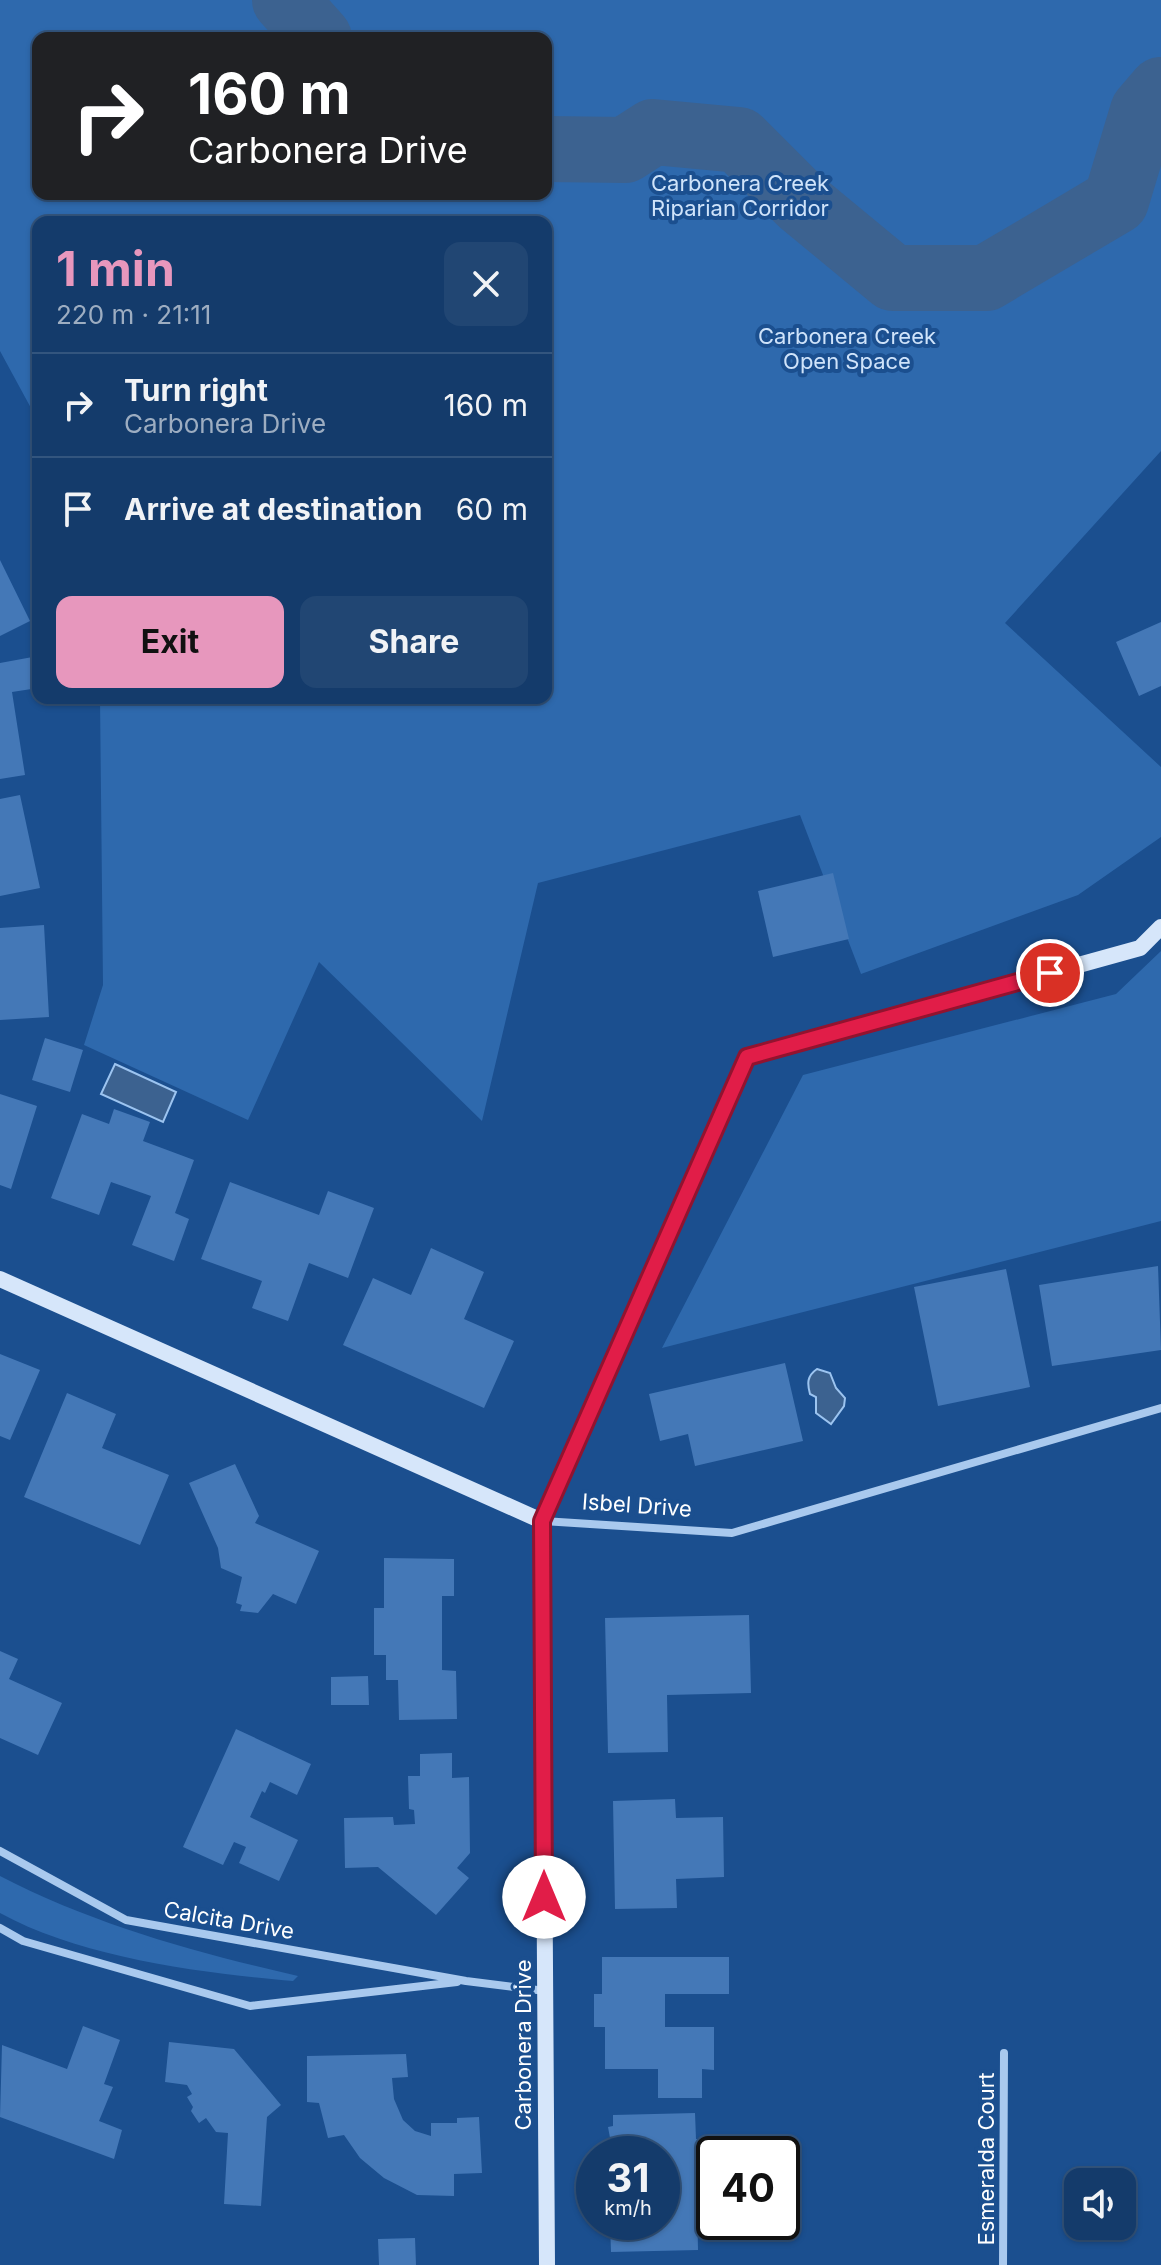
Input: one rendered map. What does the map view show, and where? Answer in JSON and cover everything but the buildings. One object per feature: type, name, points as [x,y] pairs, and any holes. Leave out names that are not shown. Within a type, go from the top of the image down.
[{"type":"street","name":"Carbonera Drive","points":[[547,2265],[542,1521],[747,1057],[1140,948],[1161,927]]},
{"type":"street","name":"Isbel Drive","points":[[0,1279],[542,1521],[732,1533],[1161,1408]]},
{"type":"street","name":"Calcita Drive","points":[[0,1851],[126,1920],[466,1981],[545,1991]]},
{"type":"street","name":"Calcita Drive","points":[[0,1928],[23,1941],[250,2006],[466,1981]]},
{"type":"street","name":"Esmeralda Court","points":[[1003,2265],[1004,2053]]},
{"type":"green space","name":"Carbonera Creek Open Space","points":[[0,0],[1161,0],[1161,451],[1005,623],[1161,767],[1161,837],[1078,895],[861,974],[800,815],[538,883],[482,1121],[319,962],[248,1120],[84,1045],[103,985],[100,704],[552,704],[552,216],[32,216],[32,410],[0,351]]},
{"type":"green space","points":[[1161,951],[1161,1221],[662,1348],[803,1075],[1116,994]]},
{"type":"green space","points":[[0,1876],[109,1923],[221,1957],[298,1976],[293,1981],[181,1968],[67,1941],[32,1929],[0,1913]]},
{"type":"shaded area","points":[[115,1064],[176,1092],[163,1122],[101,1094]]},
{"type":"shaded area","points":[[817,1369],[830,1373],[836,1388],[845,1398],[844,1406],[831,1424],[816,1413],[816,1397],[810,1394],[809,1380]]},
{"type":"waterway","points":[[285,0],[314,32]]},
{"type":"waterway","points":[[552,149],[625,150],[653,132],[739,140],[801,202],[893,278],[986,278],[1116,201],[1143,111],[1161,90]]},
{"type":"route","points":[[544,1897],[542,1521],[747,1057],[1050,973]]},
{"type":"park label","name":"Carbonera Creek Riparian Corridor","points":[[740,196]]}]
